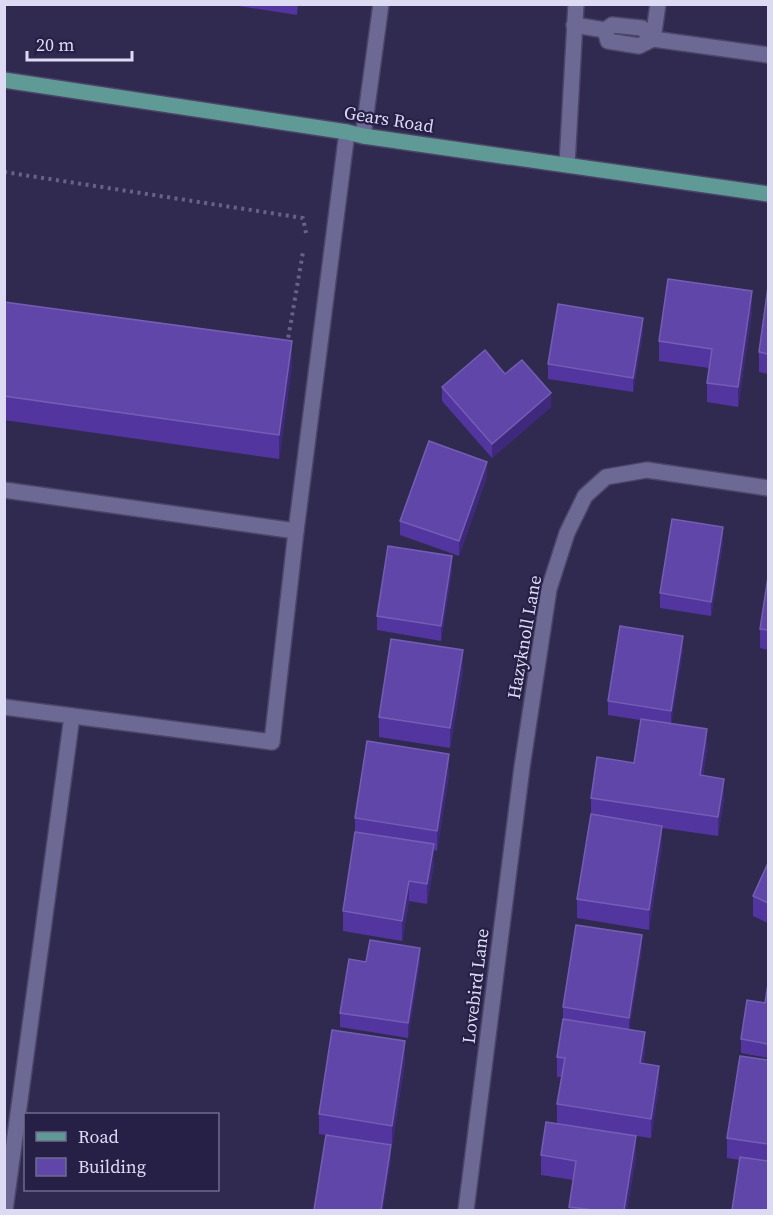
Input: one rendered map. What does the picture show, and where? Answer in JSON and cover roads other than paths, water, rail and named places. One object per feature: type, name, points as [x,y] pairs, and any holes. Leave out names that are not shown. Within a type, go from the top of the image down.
[{"type":"main road","name":"Gears Road","points":[[4,80],[363,136],[768,194]]},
{"type":"street","points":[[363,136],[381,4]]},
{"type":"street","points":[[567,164],[576,4]]},
{"type":"street","points":[[653,39],[658,4]]},
{"type":"street","points":[[574,25],[605,30],[612,25],[642,28],[653,39],[768,55]]},
{"type":"street","points":[[4,707],[272,742],[296,531],[347,132]]},
{"type":"street","name":"Hazyknoll Lane","points":[[522,767],[549,590],[567,533],[585,496],[606,477],[647,470],[768,488]]},
{"type":"street","points":[[4,490],[296,531]]},
{"type":"street","points":[[5,1210],[72,716]]},
{"type":"street","name":"Lovebird Lane","points":[[466,1210],[522,767]]}]
